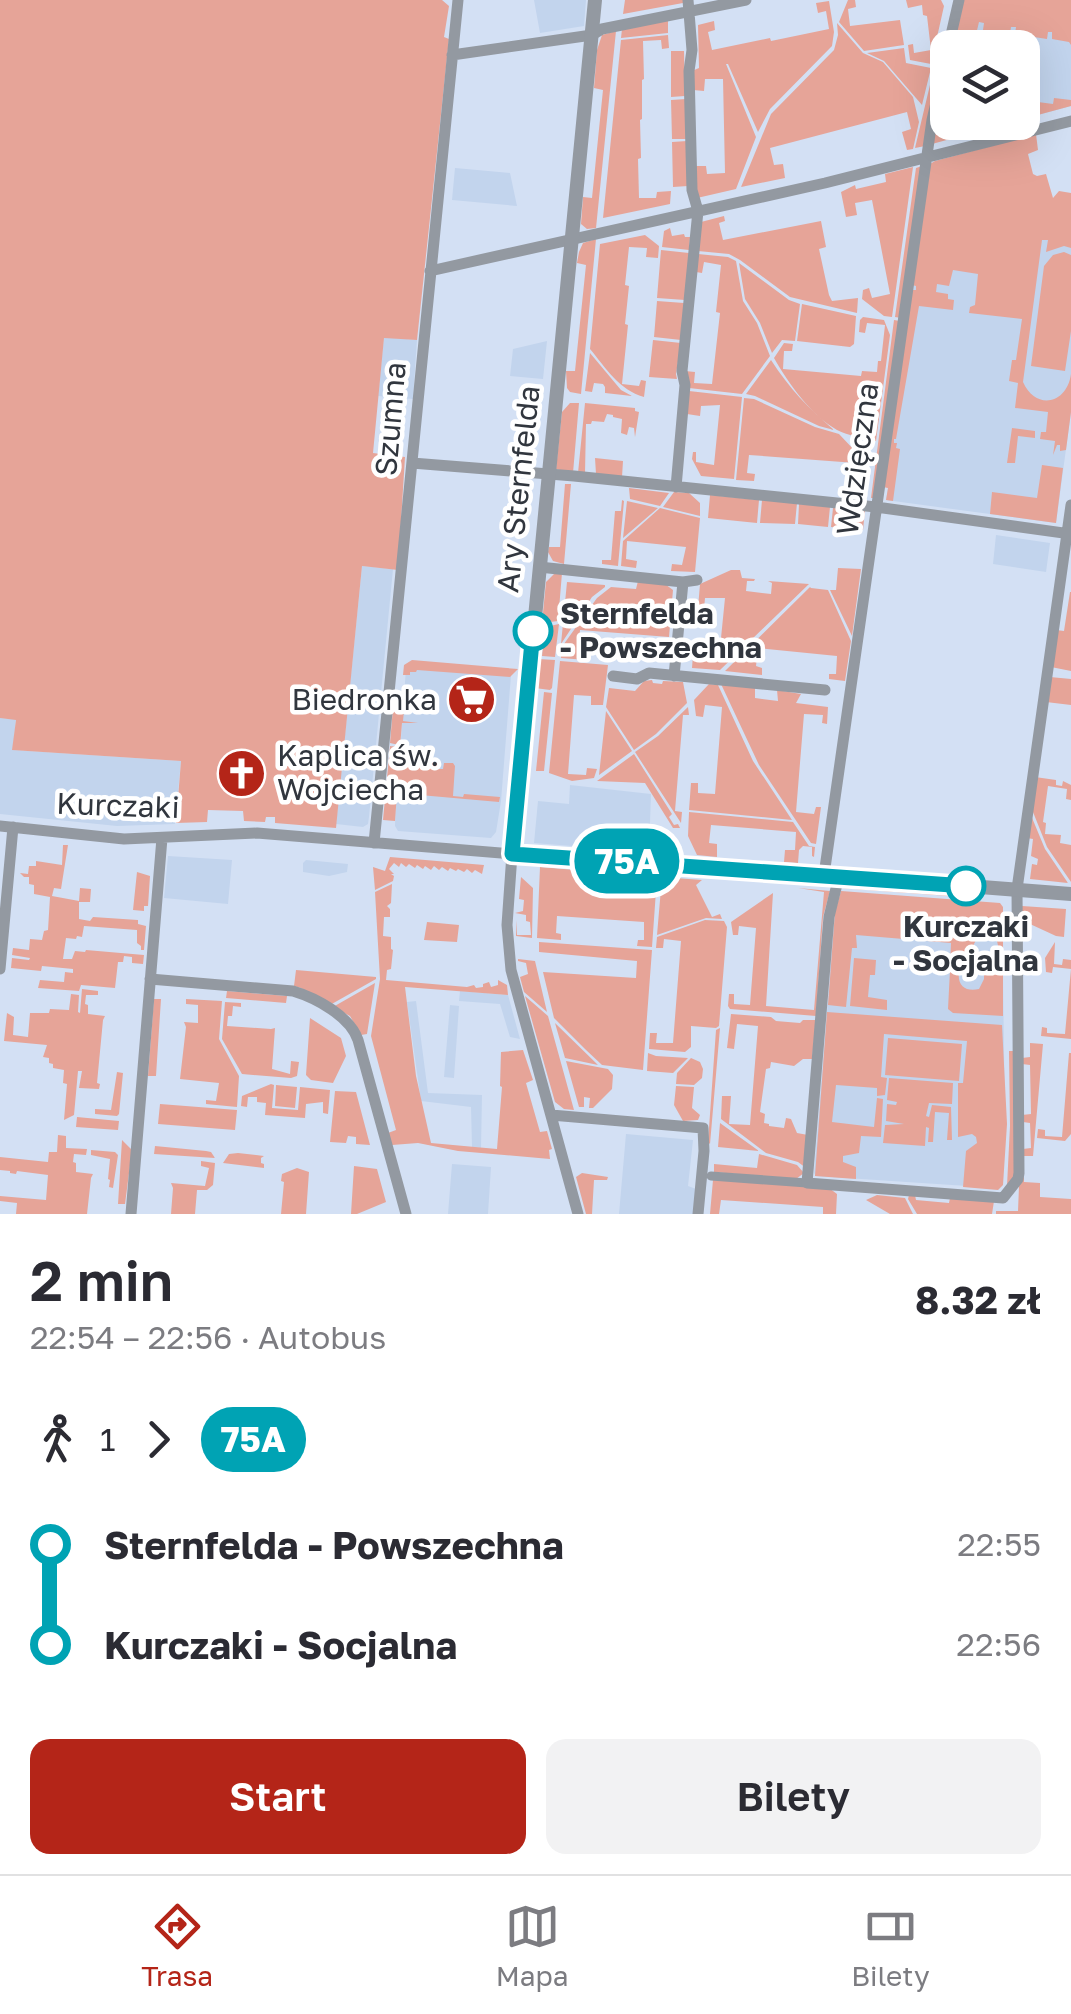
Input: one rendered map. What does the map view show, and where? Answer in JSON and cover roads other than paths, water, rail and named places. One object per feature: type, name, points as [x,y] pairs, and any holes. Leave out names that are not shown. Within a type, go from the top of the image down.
[{"type":"street","name":"Szumna","points":[[374,842],[458,0]]},
{"type":"street","name":"Ary Sternfelda","points":[[578,1214],[511,970],[507,925],[595,0]]},
{"type":"street","points":[[452,55],[592,35],[689,6],[746,0]]},
{"type":"street","name":"Wdzięczna","points":[[952,30],[959,0]]},
{"type":"street","points":[[676,486],[685,390],[682,372],[698,211],[692,190],[689,6]]},
{"type":"street","points":[[430,272],[825,183],[1071,120]]},
{"type":"street","name":"Wdzięczna","points":[[807,1184],[832,876],[876,507],[930,137]]},
{"type":"street","points":[[412,463],[876,507],[1069,533]]},
{"type":"street","points":[[711,1176],[1003,1198],[1019,1176],[1018,889],[1071,506]]},
{"type":"street","points":[[539,567],[683,582],[697,580]]},
{"type":"street","points":[[674,676],[683,582]]},
{"type":"street","points":[[613,676],[637,679],[650,674],[825,690]]},
{"type":"street","points":[[0,968],[6,827]]},
{"type":"street","name":"Kurczaki","points":[[6,827],[124,839],[257,833],[1071,894]]},
{"type":"street","points":[[131,1214],[162,838]]},
{"type":"street","points":[[150,979],[293,991],[347,1022],[356,1033],[406,1214]]},
{"type":"street","points":[[550,1115],[703,1128],[698,1214]]},
{"type":"place","name":"Sternfelda - Powszechna","points":[[533,631]]},
{"type":"place","name":"Biedronka","points":[[472,700]]},
{"type":"place","name":"Kaplica św. Wojciecha","points":[[242,773]]},
{"type":"place","name":"Kurczaki - Socjalna","points":[[966,886]]}]
